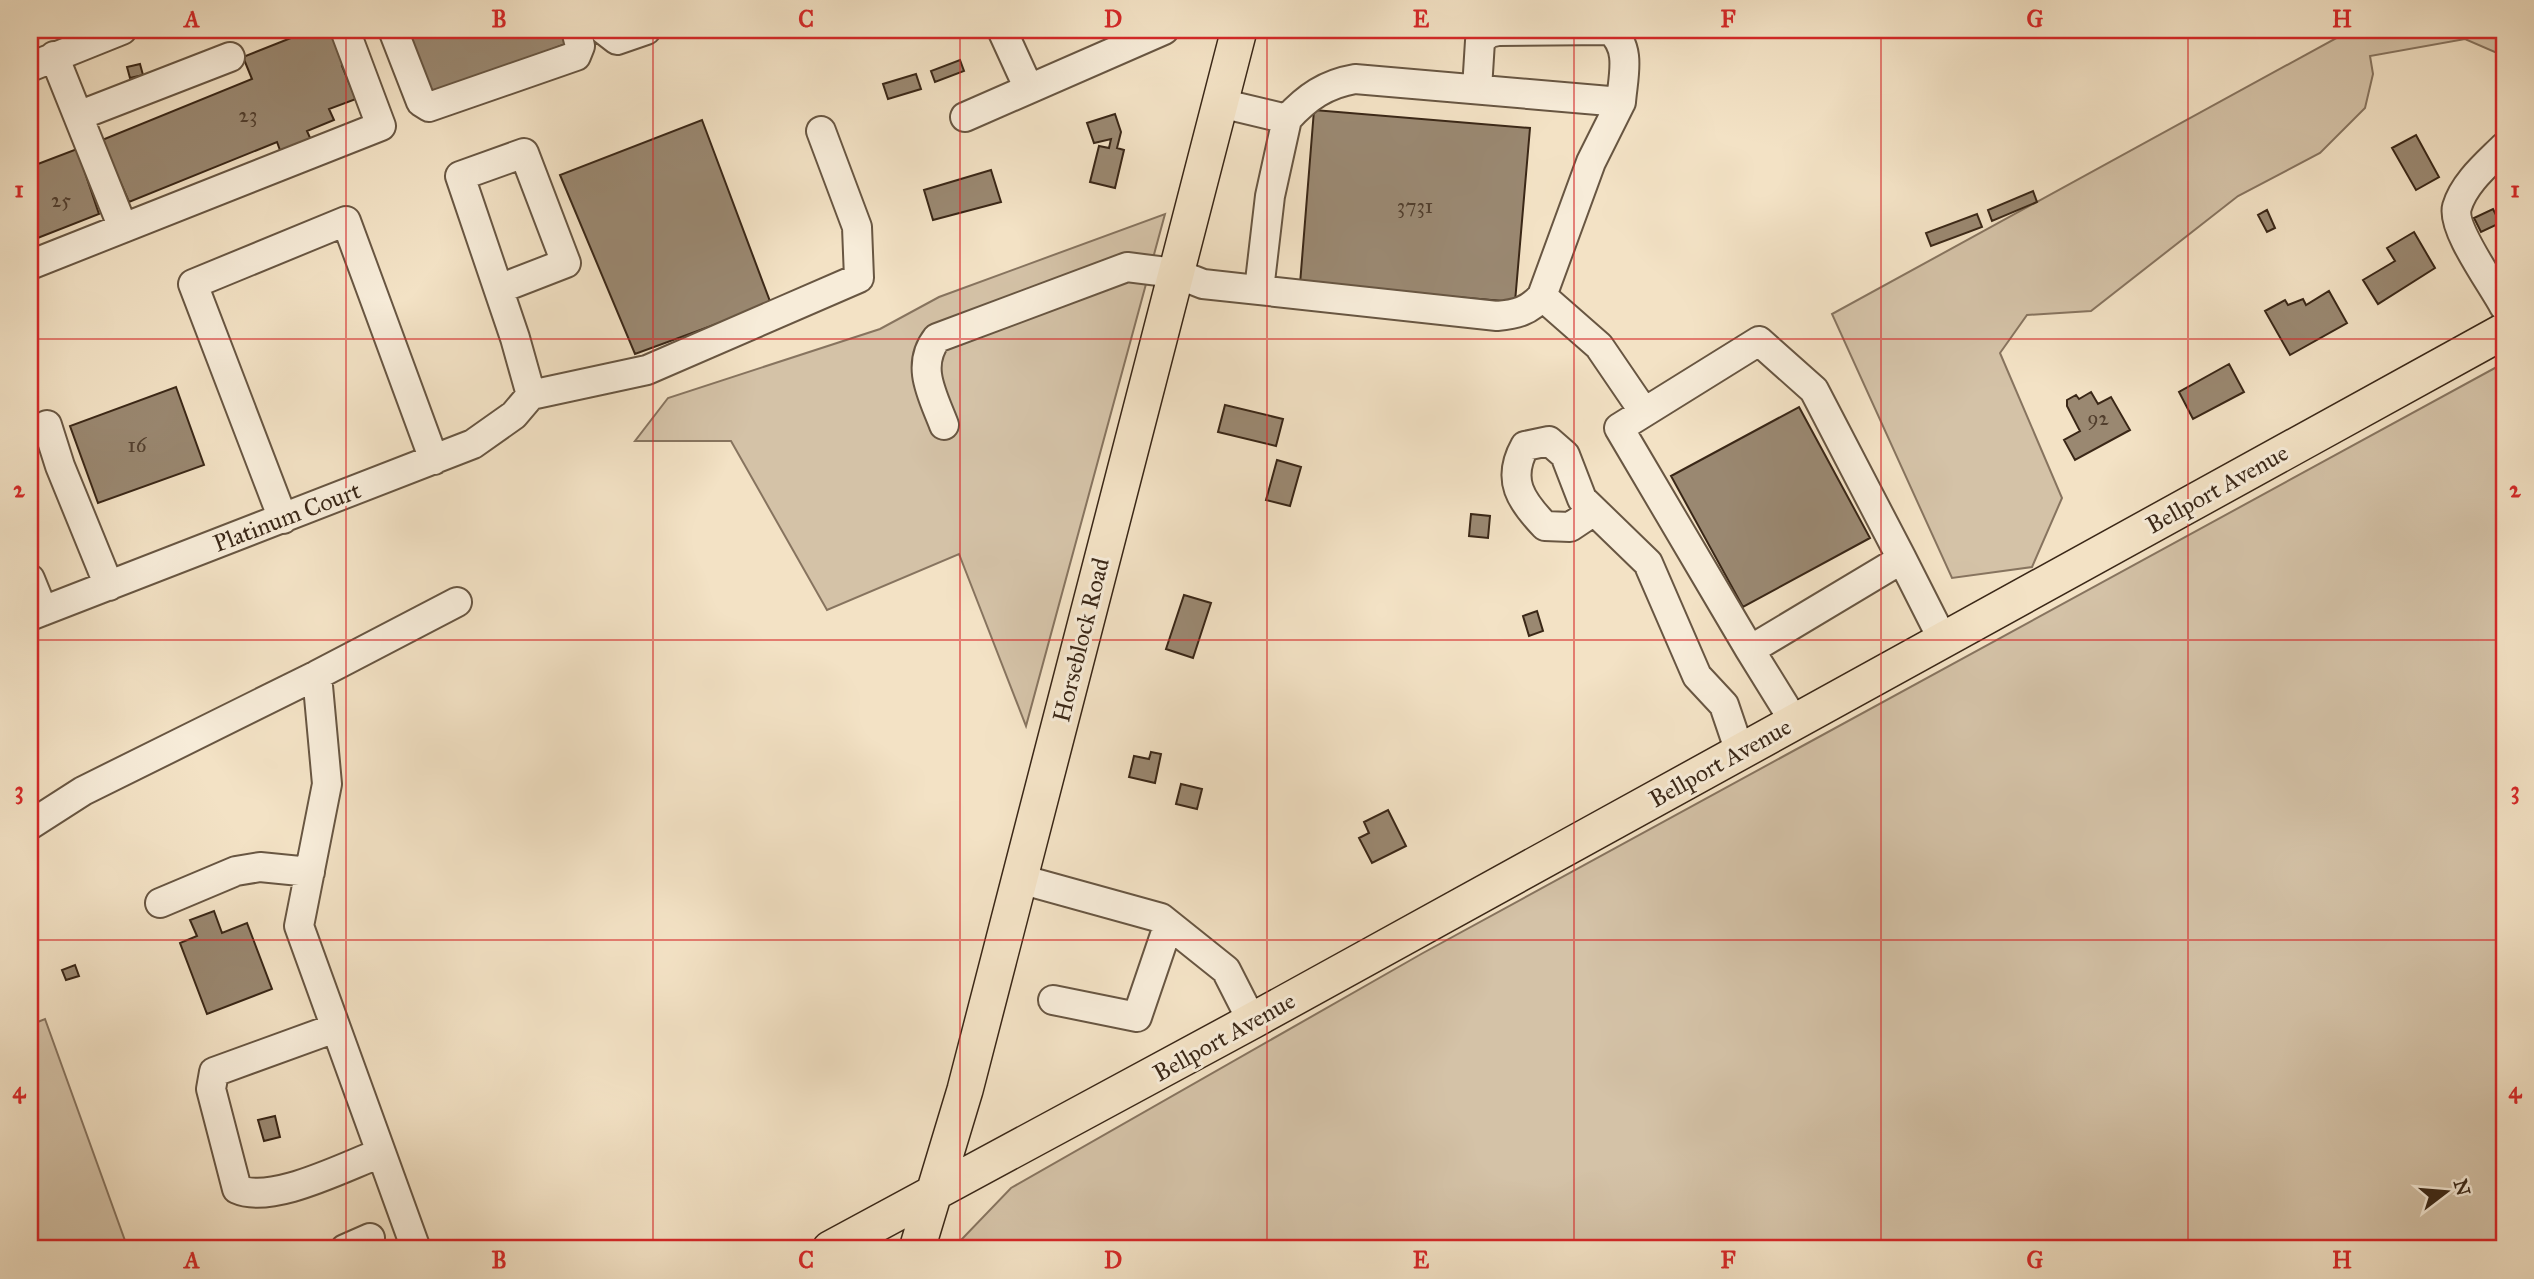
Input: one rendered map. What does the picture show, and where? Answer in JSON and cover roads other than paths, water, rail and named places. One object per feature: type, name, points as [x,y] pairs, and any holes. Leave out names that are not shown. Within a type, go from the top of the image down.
[{"type":"main road","name":"Horseblock Road","points":[[917,1249],[936,1194],[1020,879],[1239,30]]},
{"type":"main road","name":"Bellport Avenue","points":[[830,1249],[1252,1021],[2504,331]]},
{"type":"street","points":[[122,30],[42,61],[78,116],[123,228]]},
{"type":"street","points":[[30,265],[381,126],[345,30]]},
{"type":"street","points":[[393,30],[421,102],[429,107],[576,56],[580,46],[576,30]]},
{"type":"street","points":[[604,30],[617,40],[646,30]]},
{"type":"street","points":[[1002,30],[1029,89]]},
{"type":"street","points":[[965,117],[1164,30]]},
{"type":"street","points":[[944,425],[925,365],[928,350],[937,338],[1127,267],[1175,274],[1203,284],[1497,316],[1517,314],[1532,307],[1542,296],[1591,162],[1621,102],[1625,52],[1620,39],[1609,30],[1489,33],[1480,41],[1476,89]]},
{"type":"street","points":[[78,116],[230,57]]},
{"type":"street","points":[[1259,290],[1270,196],[1287,119],[1304,100],[1336,82],[1355,79],[1621,102]]},
{"type":"street","points":[[1220,103],[1287,119]]},
{"type":"street","points":[[499,289],[566,263],[524,153],[460,176],[499,289],[531,395],[647,370],[859,278],[858,227],[821,131]]},
{"type":"street","points":[[2504,147],[2464,191],[2456,210],[2460,228],[2504,306]]},
{"type":"street","points":[[283,519],[193,284],[346,221],[434,460]]},
{"type":"street","points":[[1542,296],[1599,346],[1644,412]]},
{"type":"street","points":[[1794,721],[1619,428],[1759,341],[1814,390],[1943,640]]},
{"type":"street","name":"Platinum Court","points":[[36,614],[473,444],[514,415],[531,395]]},
{"type":"street","points":[[47,425],[64,477],[109,586]]},
{"type":"street","points":[[1594,511],[1648,563],[1697,676],[1724,705],[1740,752]]},
{"type":"street","points":[[1750,650],[1902,559]]},
{"type":"street","points":[[30,579],[36,614]]},
{"type":"street","points":[[30,825],[83,791],[457,602]]},
{"type":"street","points":[[317,675],[327,785],[299,926],[416,1249]]},
{"type":"street","points":[[159,903],[236,871],[260,867],[310,872]]},
{"type":"street","points":[[1020,879],[1161,918],[1227,970],[1252,1021]]},
{"type":"street","points":[[1053,1000],[1137,1017],[1168,926]]},
{"type":"street","points":[[335,1028],[214,1072],[211,1089],[237,1189],[248,1194],[280,1191],[381,1153]]}]
